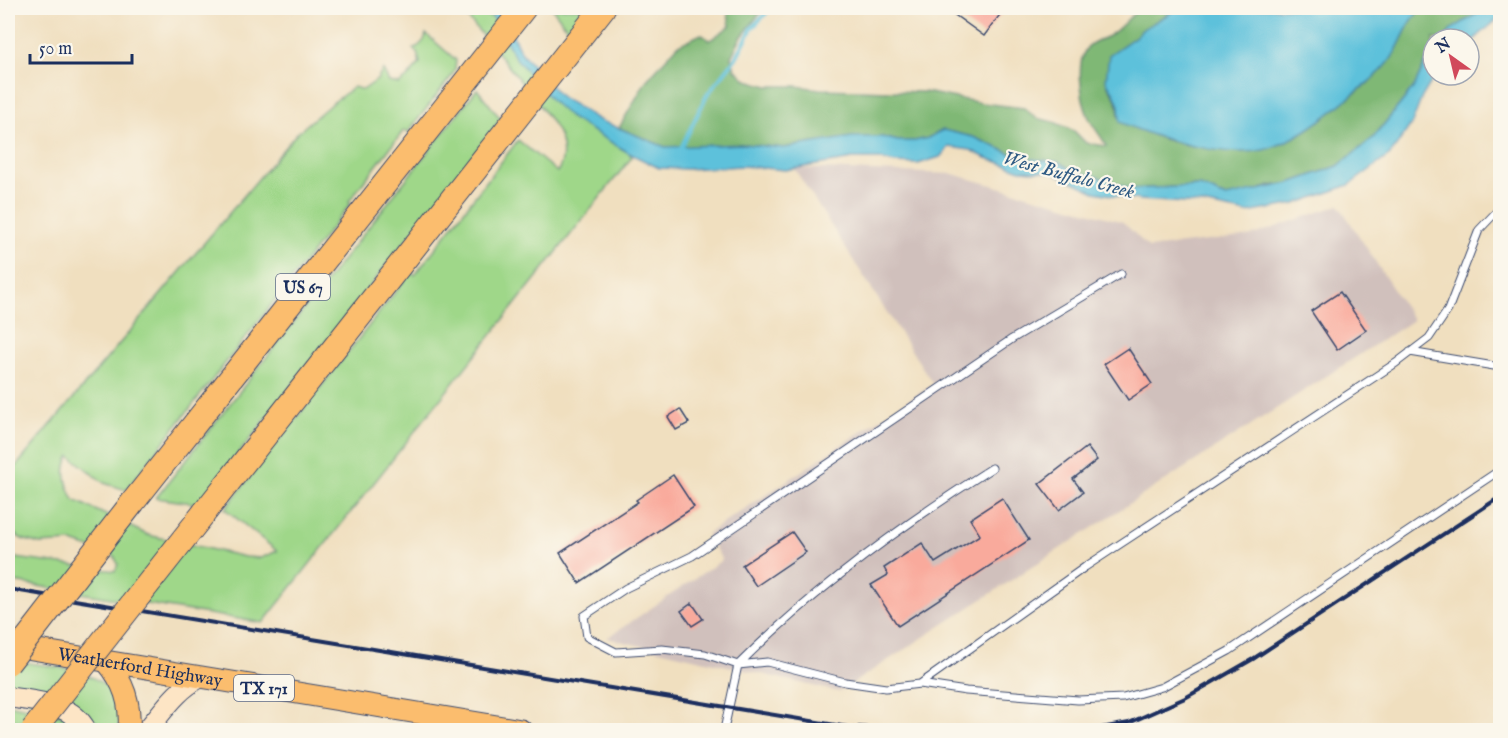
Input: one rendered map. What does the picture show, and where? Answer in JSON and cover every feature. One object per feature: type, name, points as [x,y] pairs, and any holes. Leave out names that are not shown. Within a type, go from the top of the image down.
[{"type":"highway","name":"US 67","points":[[8,663],[524,8]]},
{"type":"highway","points":[[33,730],[603,8]]},
{"type":"main road","name":"Weatherford Highway","points":[[8,645],[521,730]]},
{"type":"main road","points":[[106,662],[114,671],[126,694],[129,730]]},
{"type":"main road","points":[[147,730],[177,693],[201,677]]},
{"type":"main road","points":[[8,697],[61,707],[74,714],[86,730]]},
{"type":"lane","points":[[921,684],[1085,567],[1429,338],[1448,310],[1479,230],[1500,208]]},
{"type":"lane","points":[[1121,274],[1012,339],[692,556],[626,588],[584,616],[587,636],[616,652],[662,649],[705,654],[738,665],[767,662],[845,682],[886,688],[921,684],[966,691],[1078,700],[1123,698],[1162,687],[1229,651],[1500,470]]},
{"type":"lane","points":[[1410,352],[1500,367]]},
{"type":"lane","points":[[724,730],[738,665],[772,631],[845,571],[936,504],[992,468]]},
{"type":"shaded area","points":[[794,168],[953,174],[1123,222],[1149,248],[1250,236],[1339,205],[1413,320],[839,692],[607,638],[722,560],[707,534],[933,384]]},
{"type":"green space","points":[[552,8],[590,8],[570,32]]},
{"type":"green space","points":[[727,8],[764,8],[740,39],[731,57],[735,69],[747,80],[768,86],[925,92],[1024,108],[1036,118],[1054,122],[1074,131],[1086,143],[1106,146],[1088,115],[1083,97],[1080,75],[1086,49],[1094,42],[1114,32],[1142,8],[1178,8],[1143,29],[1119,48],[1108,86],[1116,101],[1119,117],[1166,140],[1209,149],[1252,151],[1274,146],[1307,130],[1380,72],[1393,54],[1412,19],[1423,8],[1486,8],[1455,27],[1421,27],[1421,72],[1414,87],[1373,138],[1338,166],[1290,183],[1226,197],[1200,186],[1130,189],[1092,175],[1076,173],[1059,162],[1021,158],[973,137],[943,130],[928,138],[915,141],[898,141],[882,137],[784,148],[743,144],[665,147],[619,128],[646,81],[678,45],[701,34],[710,40],[730,26]]},
{"type":"green space","points":[[473,11],[494,18],[515,57],[571,118],[632,157],[263,623],[8,581],[8,557],[115,571],[118,564],[114,556],[72,542],[40,544],[22,539],[8,530],[8,484],[13,470],[296,134],[354,87],[363,90],[377,80],[383,70],[389,82],[399,84],[407,78],[420,63],[413,49],[422,43],[426,34],[456,60],[455,70],[451,77],[408,132],[404,130],[349,201],[351,203],[126,490],[104,483],[70,456],[67,461],[66,478],[74,500],[148,535],[245,557],[261,558],[277,551],[225,509],[411,272],[415,275],[518,140],[557,172],[561,165],[562,149],[557,131],[547,115],[467,17]]},
{"type":"green space","points":[[477,89],[501,119],[199,504],[156,498]]},
{"type":"green space","points":[[8,660],[65,669],[101,682],[113,694],[120,709],[118,730],[95,730],[8,691]]},
{"type":"green space","points":[[8,704],[64,716],[80,730],[53,730],[8,720]]},
{"type":"water","name":"West Buffalo Creek","points":[[488,8],[501,8],[520,51],[561,97],[599,120],[665,147],[743,144],[784,148],[852,137],[882,137],[898,141],[915,141],[928,138],[943,130],[973,137],[1021,158],[1059,162],[1076,173],[1092,175],[1130,189],[1200,186],[1226,197],[1290,183],[1338,166],[1373,138],[1414,87],[1421,72],[1421,87],[1428,87],[1412,123],[1390,155],[1349,185],[1295,204],[1247,213],[1202,204],[1140,200],[1095,192],[1052,172],[1021,170],[971,150],[949,147],[940,157],[918,164],[895,163],[879,159],[853,159],[785,170],[743,166],[659,168],[571,118],[552,101],[515,57]]},
{"type":"water","points":[[1179,8],[1423,8],[1408,26],[1389,62],[1368,83],[1295,137],[1274,147],[1247,152],[1190,145],[1152,135],[1120,122],[1119,106],[1106,81],[1109,55],[1143,29]]},
{"type":"water","points":[[1486,8],[1500,8],[1500,17],[1481,34],[1481,27],[1455,27]]},
{"type":"building","points":[[945,8],[1005,8],[984,36]]},
{"type":"building","points":[[1340,292],[1366,330],[1337,350],[1311,311]]},
{"type":"building","points":[[1128,348],[1152,384],[1128,400],[1104,364]]},
{"type":"building","points":[[680,409],[689,423],[676,430],[668,417]]},
{"type":"building","points":[[1087,447],[1097,460],[1073,479],[1083,492],[1059,510],[1039,484]]},
{"type":"building","points":[[673,475],[694,507],[579,583],[560,553],[638,502],[636,500]]},
{"type":"building","points":[[1002,498],[1029,540],[898,626],[871,585],[888,575],[884,568],[922,543],[935,563],[980,535],[970,519]]},
{"type":"building","points":[[792,532],[806,552],[756,586],[742,565]]},
{"type":"building","points":[[692,603],[703,619],[692,626],[681,611]]},
{"type":"waterway","points":[[680,150],[707,95],[736,58],[752,28],[771,8]]},
{"type":"railway","points":[[1090,730],[1129,723],[1185,698],[1253,659],[1500,497]]},
{"type":"railway","points":[[8,589],[866,730]]},
{"type":"railway","points":[[859,727],[889,730]]}]
